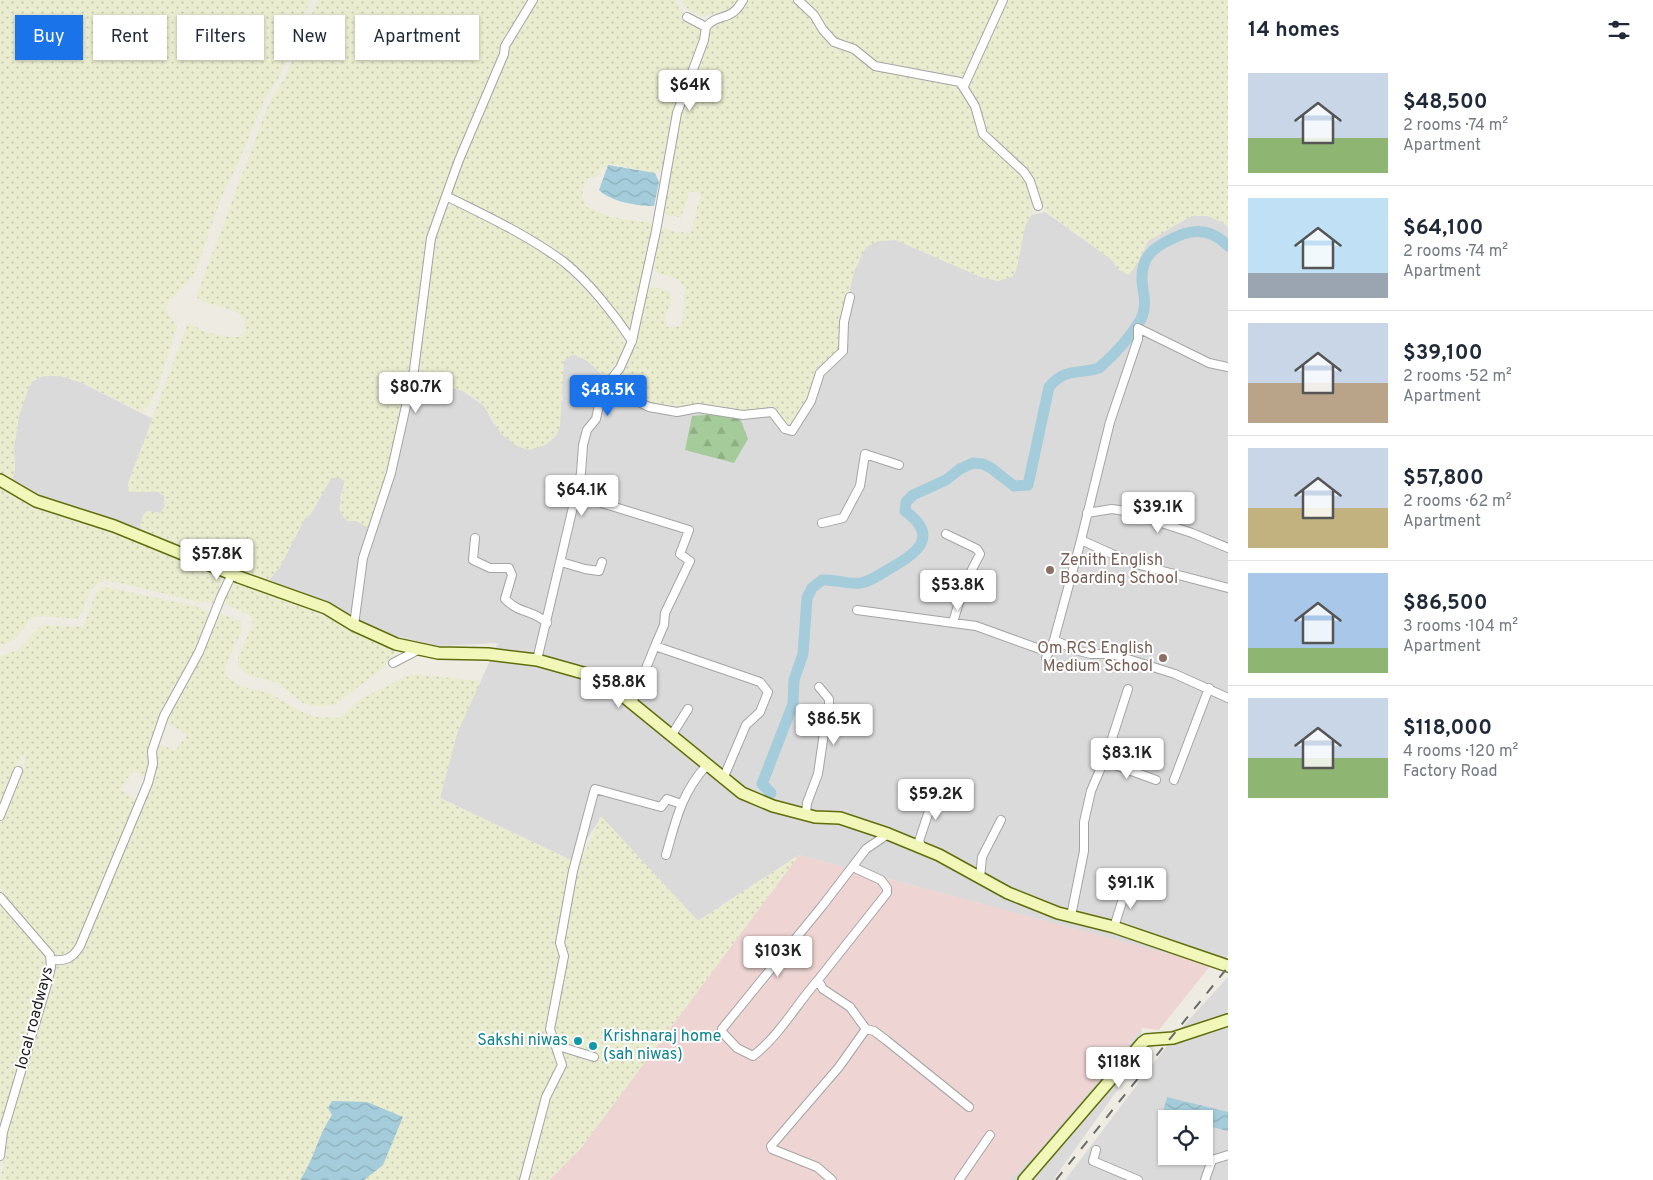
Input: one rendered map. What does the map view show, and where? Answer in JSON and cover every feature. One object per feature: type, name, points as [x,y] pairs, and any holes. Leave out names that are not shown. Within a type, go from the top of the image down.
[{"type":"main road","points":[[0,480],[36,501],[114,526],[232,574],[326,608],[354,626],[396,644],[438,653],[488,654],[537,660],[601,678],[706,766],[742,793],[774,806],[806,814],[840,818],[888,834],[924,849],[1008,893],[1058,913],[1114,927],[1228,966]]},
{"type":"main road","points":[[1024,1180],[1142,1042],[1173,1038],[1228,1020]]},
{"type":"street","points":[[354,626],[363,558],[391,473],[414,370],[431,238],[459,160],[504,54],[505,46],[534,0]]},
{"type":"street","points":[[537,660],[576,495],[583,445],[588,430],[596,419],[602,391],[620,368],[632,341],[656,231],[677,113],[704,40],[706,27],[710,22],[734,13],[743,0]]},
{"type":"street","points":[[798,0],[814,15],[823,30],[834,42],[854,49],[875,66],[960,82],[978,111],[980,128],[983,134],[1024,172],[1030,182],[1038,206]]},
{"type":"street","points":[[964,86],[1003,0]]},
{"type":"street","points":[[687,17],[706,27]]},
{"type":"street","points":[[446,196],[546,250],[566,264],[618,320],[632,341]]},
{"type":"street","points":[[602,391],[622,394],[649,407],[677,412],[698,408],[743,415],[772,412],[785,429],[792,431],[811,401],[820,373],[844,350],[844,322],[850,297]]},
{"type":"street","points":[[857,610],[976,626],[1047,655],[1054,640],[1110,422],[1138,339],[1138,328],[1209,363],[1228,367]]},
{"type":"street","points":[[822,523],[843,518],[860,486],[865,454],[899,466]]},
{"type":"street","points":[[576,495],[689,530],[680,554],[690,561],[665,613],[664,625],[632,703]]},
{"type":"street","points":[[1087,513],[1112,509],[1125,511],[1192,533],[1228,548]]},
{"type":"street","points":[[946,534],[977,549],[980,554],[965,583],[953,622]]},
{"type":"street","points":[[474,538],[473,560],[490,568],[509,568],[512,575],[505,600],[515,610],[539,615],[547,623]]},
{"type":"street","points":[[1080,540],[1132,563],[1228,588]]},
{"type":"street","points":[[561,562],[599,571],[602,562]]},
{"type":"street","points":[[51,960],[65,961],[73,957],[80,946],[148,782],[154,764],[152,751],[164,716],[199,652],[232,574]]},
{"type":"street","points":[[1054,640],[1079,651],[1091,654],[1112,654],[1157,668],[1209,688],[1228,698]]},
{"type":"street","points":[[655,646],[760,682],[768,692],[760,712],[746,725],[723,779]]},
{"type":"street","points":[[392,663],[420,649]]},
{"type":"street","points":[[806,814],[807,803],[818,774],[824,733],[830,713],[829,699],[819,687]]},
{"type":"street","points":[[1174,780],[1209,688]]},
{"type":"street","points":[[1071,916],[1084,851],[1084,822],[1091,791],[1104,761],[1128,689]]},
{"type":"street","points":[[671,736],[688,709]]},
{"type":"street","points":[[1104,761],[1156,780]]},
{"type":"street","points":[[666,855],[681,804],[691,784],[706,766]]},
{"type":"street","points":[[0,816],[18,771]]},
{"type":"street","points":[[524,1180],[546,1096],[562,1065],[550,1029],[564,956],[560,944],[573,872],[595,789],[661,807],[667,799],[681,804]]},
{"type":"street","points":[[924,849],[919,841],[934,796]]},
{"type":"street","points":[[980,878],[982,857],[1001,820]]},
{"type":"street","points":[[857,869],[881,880],[887,888],[887,893],[818,980],[798,1002],[778,1032],[753,1056],[737,1048],[722,1032],[722,1029],[824,905],[866,848],[888,834]]},
{"type":"street","points":[[1114,927],[1127,886]]},
{"type":"street","name":"local roadways","points":[[0,897],[46,949],[51,960],[47,984],[3,1132],[0,1156]]},
{"type":"street","points":[[818,980],[823,989],[850,1007],[866,1029],[874,1031],[886,1040],[969,1107]]},
{"type":"street","points":[[832,1180],[817,1167],[772,1149],[771,1146],[839,1067],[866,1029]]},
{"type":"street","points":[[555,1045],[594,1057]]},
{"type":"street","points":[[959,1180],[990,1136]]},
{"type":"street","points":[[1096,1150],[1093,1161],[1133,1179]]},
{"type":"street","points":[[1205,1180],[1212,1160],[1228,1155]]},
{"type":"shaded area","points":[[1045,212],[1112,260],[1116,266],[1138,262],[1148,241],[1191,216],[1208,216],[1228,227],[1228,955],[1217,967],[799,855],[698,921],[601,817],[573,861],[440,798],[457,733],[498,643],[436,646],[384,633],[269,580],[281,565],[305,518],[311,514],[331,478],[340,478],[345,481],[340,498],[348,521],[356,520],[362,525],[410,377],[463,391],[484,406],[494,424],[563,400],[561,385],[564,361],[572,354],[588,361],[604,377],[610,388],[697,407],[776,411],[787,424],[806,402],[819,365],[835,357],[854,271],[866,247],[878,241],[896,240],[981,277],[998,281],[1016,271],[1025,226],[1031,215]]},
{"type":"shaded area","points":[[43,376],[60,376],[80,382],[153,419],[128,484],[129,492],[158,492],[164,496],[165,507],[160,513],[147,511],[142,533],[44,498],[11,481],[15,471],[14,447],[19,415],[29,387],[33,381]]},
{"type":"shaded area","points":[[799,855],[1211,965],[1159,1030],[1142,1028],[1036,1153],[1009,1180],[549,1180],[581,1148]]},
{"type":"shaded area","points":[[1228,977],[1228,1180],[1065,1180],[1175,1035]]},
{"type":"shaded area","points":[[1142,1028],[1136,1064],[1053,1180],[1009,1180],[1036,1153]]},
{"type":"green space","points":[[0,0],[310,0],[305,15],[274,15],[274,60],[287,60],[279,77],[264,100],[238,163],[223,193],[194,275],[166,305],[167,312],[177,326],[157,389],[149,405],[142,412],[80,382],[60,376],[43,376],[33,381],[29,387],[19,415],[14,447],[15,471],[11,481],[0,476]]},
{"type":"green space","points":[[318,0],[532,0],[509,32],[434,215],[428,241],[410,377],[387,475],[373,521],[368,528],[356,521],[348,521],[344,518],[339,509],[345,481],[340,478],[331,478],[311,514],[305,518],[281,565],[269,580],[260,579],[142,533],[140,525],[143,515],[147,511],[160,513],[165,506],[164,496],[158,492],[129,492],[128,484],[188,323],[206,332],[229,337],[241,337],[245,331],[244,317],[231,310],[198,300],[197,294],[269,103],[283,81],[292,60],[345,60],[345,15],[312,15]]},
{"type":"green space","points":[[535,0],[675,0],[685,18],[702,30],[664,171],[655,173],[611,164],[600,170],[598,176],[586,179],[583,190],[582,197],[587,207],[611,217],[651,223],[654,226],[631,330],[629,331],[578,274],[495,218],[452,193],[451,190],[509,41]]},
{"type":"green space","points":[[682,0],[738,0],[726,12],[700,16],[687,8]]},
{"type":"green space","points":[[746,0],[795,0],[811,15],[824,34],[849,49],[865,62],[960,85],[971,100],[981,137],[1026,180],[1033,196],[1031,215],[1025,226],[1016,271],[1012,277],[998,281],[981,277],[896,240],[878,241],[866,247],[854,271],[846,304],[841,349],[835,357],[819,365],[806,402],[792,424],[787,424],[776,411],[747,412],[714,406],[676,410],[644,403],[610,388],[626,360],[646,286],[666,290],[670,293],[671,301],[665,316],[667,327],[682,326],[685,287],[677,279],[658,273],[654,269],[659,231],[664,228],[676,232],[691,233],[700,196],[699,192],[689,192],[681,218],[663,214],[662,208],[678,115],[710,25]]},
{"type":"green space","points":[[802,0],[999,0],[963,77],[941,77],[881,65],[830,35],[822,22]]},
{"type":"green space","points":[[1005,0],[1228,0],[1228,227],[1208,216],[1191,216],[1148,241],[1138,262],[1129,275],[1119,270],[1112,260],[1041,208],[1036,187],[987,134],[981,123],[979,104],[970,87],[976,62]]},
{"type":"green space","points":[[451,206],[459,206],[514,234],[554,260],[566,270],[610,318],[621,335],[625,350],[619,364],[611,373],[604,377],[588,361],[573,354],[564,361],[560,426],[556,436],[545,445],[529,450],[517,446],[501,434],[484,406],[475,398],[463,391],[415,378],[439,216],[443,210]]},
{"type":"green space","points":[[726,413],[740,418],[748,439],[734,463],[685,450],[692,416]]},
{"type":"green space","points":[[0,487],[39,508],[126,537],[208,569],[219,575],[222,581],[215,603],[195,601],[106,581],[97,583],[88,594],[83,611],[77,619],[40,616],[31,618],[18,636],[10,642],[0,645]]},
{"type":"green space","points":[[229,583],[243,584],[297,603],[397,652],[382,669],[333,706],[312,706],[303,703],[277,683],[246,674],[238,665],[238,657],[253,624],[251,616],[224,603],[225,592]]},
{"type":"green space","points":[[104,587],[195,606],[209,613],[201,640],[151,743],[147,777],[133,771],[121,789],[137,800],[77,947],[67,957],[57,957],[20,917],[0,888],[0,825],[22,773],[26,753],[20,757],[0,809],[0,656],[18,650],[41,625],[83,627],[98,589]]},
{"type":"green space","points":[[220,613],[241,621],[242,630],[226,664],[225,671],[227,677],[240,686],[271,694],[304,713],[316,717],[339,718],[362,698],[412,674],[481,681],[457,733],[440,798],[573,861],[556,937],[561,957],[546,1028],[557,1058],[558,1068],[521,1180],[1,1180],[7,1127],[41,1022],[54,969],[58,964],[67,963],[74,959],[123,848],[157,744],[176,750],[186,737],[186,734],[167,722],[168,711],[216,615]]},
{"type":"green space","points":[[601,816],[698,921],[799,855],[581,1148],[549,1180],[526,1180],[552,1090],[560,1075],[554,1027],[567,958],[565,933],[577,870]]},
{"type":"green space","points":[[0,900],[46,955],[48,965],[41,996],[0,1128]]},
{"type":"water","points":[[608,165],[655,173],[659,182],[654,206],[640,205],[610,198],[599,190]]},
{"type":"water","points":[[1167,1097],[1228,1112],[1228,1131],[1213,1127],[1213,1110],[1163,1110]]},
{"type":"water","points":[[332,1101],[367,1102],[403,1117],[383,1165],[364,1180],[300,1180],[332,1115],[328,1108]]},
{"type":"waterway","points":[[771,793],[762,784],[793,704],[794,680],[803,654],[807,598],[812,588],[822,580],[851,583],[865,582],[908,557],[921,544],[923,537],[916,520],[905,511],[906,502],[913,495],[946,480],[960,469],[973,463],[983,464],[1014,486],[1028,485],[1049,387],[1066,374],[1099,368],[1132,332],[1144,312],[1143,268],[1151,253],[1165,242],[1190,232],[1208,233],[1228,246]]},
{"type":"railway","points":[[1056,1180],[1228,967]]},
{"type":"place","name":"Zenith English Boarding School","points":[[1050,570]]},
{"type":"place","name":"Om RCS English Medium School","points":[[1163,658]]},
{"type":"place","name":"Sakshi niwas","points":[[578,1041]]},
{"type":"place","name":"Krishnaraj home (sah niwas)","points":[[593,1046]]}]
